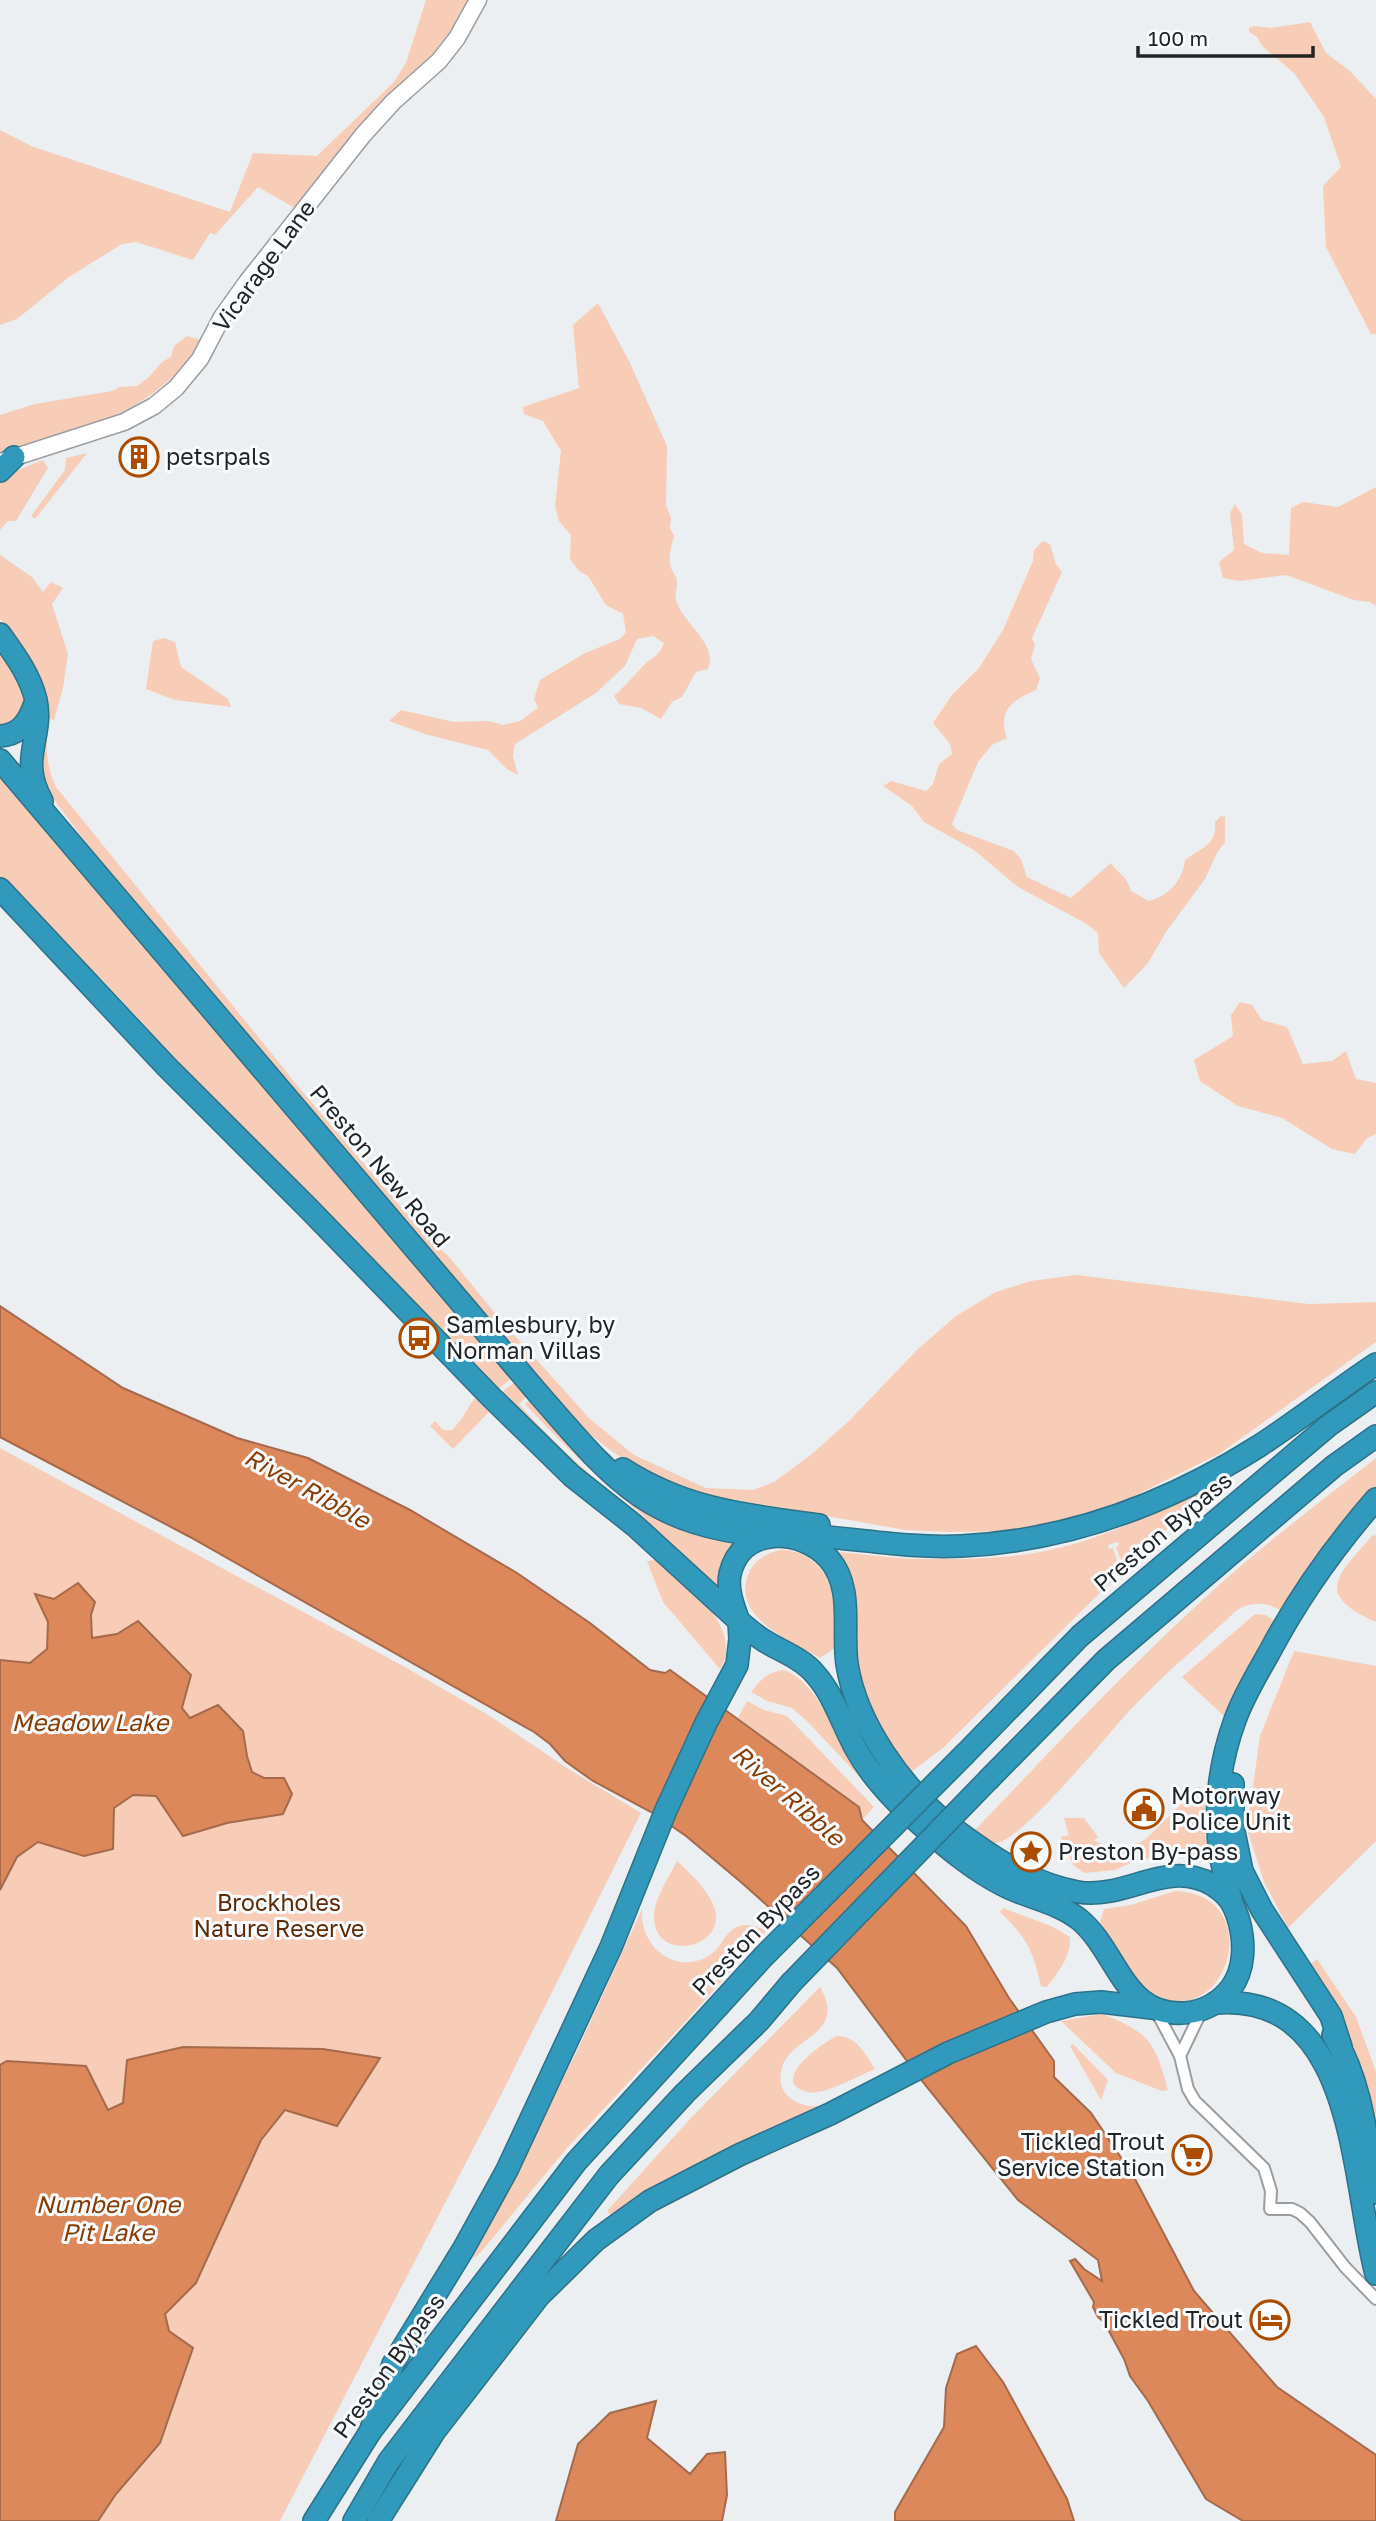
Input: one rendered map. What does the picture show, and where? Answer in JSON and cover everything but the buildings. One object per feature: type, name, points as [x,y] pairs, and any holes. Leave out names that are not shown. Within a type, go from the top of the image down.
[{"type":"highway","points":[[0,634],[23,667],[36,701],[37,721],[31,770],[40,797],[63,834]]},
{"type":"highway","points":[[0,736],[13,734],[23,728],[36,701]]},
{"type":"highway","name":"Preston New Road","points":[[0,760],[609,1473],[647,1502],[668,1513],[708,1527],[772,1535]]},
{"type":"highway","points":[[0,889],[166,1066],[572,1476],[634,1525],[762,1640],[803,1663],[818,1676],[870,1771],[926,1829],[998,1882],[1060,1908],[1079,1920],[1097,1938],[1119,1975],[1154,2009]]},
{"type":"highway","points":[[370,2432],[393,2364],[464,2248],[507,2170],[611,1947],[647,1856],[706,1723],[732,1677],[738,1657],[738,1620],[730,1590],[731,1570],[742,1552],[756,1540],[772,1535],[822,1536],[915,1546],[958,1547],[1026,1540],[1074,1531],[1128,1512],[1194,1482],[1259,1446],[1376,1364]]},
{"type":"highway","name":"Preston Bypass","points":[[314,2521],[370,2432],[576,2162],[763,1957],[1080,1636],[1328,1426],[1376,1391]]},
{"type":"highway","points":[[354,2521],[389,2461],[610,2175],[685,2093],[759,2021],[791,1983],[1106,1660],[1334,1466],[1376,1436]]},
{"type":"highway","points":[[578,1439],[638,1479],[682,1500],[713,1508],[854,1530],[915,1546]]},
{"type":"highway","points":[[1208,2007],[1230,1990],[1244,1950],[1242,1933],[1218,1849],[1218,1800],[1227,1747],[1236,1718],[1256,1676],[1299,1600],[1353,1525],[1376,1499]]},
{"type":"highway","points":[[772,1535],[807,1543],[820,1550],[836,1569],[845,1594],[845,1640],[851,1683],[864,1719],[899,1772],[943,1821],[1003,1863],[1058,1888],[1080,1893],[1108,1894],[1167,1876],[1181,1875],[1210,1883],[1232,1900],[1263,1934],[1341,2047]]},
{"type":"highway","points":[[1256,1676],[1232,1790],[1236,1849],[1251,1891],[1331,2016],[1359,2106],[1376,2193]]},
{"type":"highway","points":[[378,2521],[434,2432],[539,2296],[619,2221],[676,2186],[948,2053],[1046,2012],[1075,2004],[1114,2002],[1180,2014],[1208,2007],[1251,2004],[1277,2014],[1307,2037],[1331,2076],[1344,2115],[1376,2274]]},
{"type":"street","name":"Vicarage Lane","points":[[5,463],[124,422],[154,406],[176,388],[200,359],[222,317],[247,282],[363,135],[393,102],[439,61],[457,38],[478,0]]},
{"type":"street","points":[[1180,2056],[1208,2007]]},
{"type":"street","points":[[1154,2009],[1180,2056],[1188,2089],[1195,2101],[1264,2168],[1271,2190],[1270,2209],[1300,2213],[1376,2299]]},
{"type":"green space","points":[[426,0],[471,0],[454,30],[428,63],[353,138],[295,208],[258,187],[215,235],[210,233],[193,260],[136,242],[122,244],[69,277],[17,319],[0,325],[0,130],[31,146],[230,212],[253,153],[317,156],[394,82],[406,63]]},
{"type":"green space","points":[[1310,22],[1326,53],[1350,71],[1376,99],[1376,334],[1371,334],[1326,247],[1323,186],[1341,167],[1324,117],[1294,73],[1249,32],[1249,28],[1254,26],[1271,28]]},
{"type":"green space","points":[[598,303],[630,363],[667,446],[666,505],[674,536],[670,559],[677,580],[676,600],[705,643],[710,660],[708,669],[696,672],[682,697],[672,702],[661,719],[641,708],[619,704],[614,696],[657,655],[664,643],[653,636],[637,639],[625,666],[596,693],[515,744],[513,756],[518,775],[507,769],[488,750],[425,734],[389,721],[401,710],[454,722],[489,721],[503,725],[520,721],[538,708],[534,699],[540,680],[585,653],[620,639],[626,632],[623,614],[606,605],[588,576],[579,571],[570,559],[571,535],[559,521],[555,506],[561,451],[543,421],[524,414],[523,407],[579,388],[573,325]]},
{"type":"green space","points":[[187,336],[201,340],[184,365],[163,386],[139,402],[85,428],[0,456],[0,415],[35,404],[137,386],[171,357],[174,346]]},
{"type":"green space","points":[[87,453],[35,519],[31,516],[65,470],[66,458]]},
{"type":"green space","points":[[43,460],[48,468],[16,521],[8,521],[0,530],[0,482],[8,474]]},
{"type":"green space","points":[[1376,487],[1376,606],[1286,575],[1240,581],[1223,578],[1219,562],[1234,550],[1230,513],[1235,504],[1242,515],[1244,544],[1262,553],[1289,555],[1291,508],[1303,502],[1338,507]]},
{"type":"green space","points":[[1043,541],[1050,544],[1056,564],[1062,572],[1032,638],[1035,645],[1031,659],[1040,678],[1036,690],[1009,707],[1004,720],[1007,738],[992,745],[978,762],[952,824],[957,830],[1014,851],[1021,859],[1027,877],[1071,898],[1111,863],[1125,878],[1131,891],[1149,901],[1174,886],[1185,860],[1211,841],[1215,822],[1221,816],[1225,817],[1225,842],[1205,879],[1166,932],[1148,963],[1124,988],[1099,953],[1098,933],[1085,923],[1018,887],[974,850],[924,822],[912,806],[883,786],[891,781],[926,791],[933,784],[939,764],[952,754],[950,744],[933,723],[952,695],[979,668],[1003,630],[1033,561],[1034,550]]},
{"type":"green space","points":[[0,555],[32,577],[43,592],[51,582],[63,588],[52,604],[68,654],[63,688],[54,720],[47,718],[11,632],[0,619]]},
{"type":"green space","points":[[164,638],[175,642],[181,667],[228,699],[231,707],[175,700],[146,689],[153,641]]},
{"type":"green space","points":[[0,645],[19,680],[24,708],[22,718],[0,728]]},
{"type":"green space","points":[[43,730],[47,732],[48,760],[56,787],[301,1090],[419,1228],[450,1258],[499,1318],[590,1419],[634,1455],[706,1488],[753,1490],[774,1482],[812,1454],[850,1420],[918,1349],[956,1316],[996,1292],[1031,1281],[1077,1275],[1309,1304],[1376,1302],[1376,1342],[1219,1454],[1122,1502],[1025,1531],[905,1530],[687,1491],[645,1474],[577,1424],[87,844],[39,776]]},
{"type":"green space","points":[[0,772],[512,1378],[497,1390],[219,1105],[95,972],[85,966],[0,879]]},
{"type":"green space","points":[[1240,1002],[1252,1005],[1262,1020],[1287,1027],[1303,1064],[1332,1061],[1346,1051],[1356,1079],[1376,1083],[1376,1134],[1367,1138],[1355,1154],[1332,1149],[1282,1118],[1238,1106],[1200,1081],[1194,1060],[1233,1036],[1231,1015]]},
{"type":"green space","points":[[515,1382],[526,1397],[519,1404],[533,1420],[606,1489],[639,1515],[586,1478],[500,1393]]},
{"type":"green space","points":[[475,1398],[489,1412],[453,1449],[430,1426],[435,1421],[443,1430],[452,1430]]},
{"type":"green space","points":[[529,1401],[599,1474],[739,1541],[720,1592],[641,1523],[645,1517],[598,1477],[554,1434],[525,1404]]},
{"type":"green space","name":"Brockholes Nature Reserve","points":[[0,1448],[405,1667],[490,1716],[567,1768],[641,1813],[498,2101],[280,2521],[0,2521]]},
{"type":"green space","points":[[1376,1458],[1376,1488],[1283,1612],[1260,1604],[1237,1610],[1146,1693],[1027,1823],[997,1843],[988,1841],[974,1831],[1110,1689],[1195,1607],[1261,1549]]},
{"type":"green space","points":[[1224,1477],[1226,1479],[1124,1569],[1116,1547],[1118,1542],[1108,1545],[1109,1549],[1113,1548],[1121,1572],[943,1748],[911,1772],[892,1749],[869,1709],[855,1659],[832,1552],[923,1559],[993,1558],[1035,1553],[1085,1541],[1109,1532],[1156,1512]]},
{"type":"green space","points":[[1376,1535],[1376,1622],[1356,1612],[1344,1602],[1338,1593],[1338,1583],[1349,1562],[1372,1536]]},
{"type":"green space","points":[[781,1550],[792,1551],[812,1560],[830,1586],[838,1646],[820,1658],[768,1627],[756,1616],[749,1604],[745,1591],[748,1575],[761,1558]]},
{"type":"green space","points":[[655,1560],[702,1600],[720,1625],[726,1654],[720,1669],[663,1602],[647,1561]]},
{"type":"green space","points":[[1255,1614],[1266,1615],[1277,1623],[1240,1696],[1224,1716],[1182,1677]]},
{"type":"green space","points":[[1294,1651],[1376,1666],[1376,1841],[1288,1928],[1264,1882],[1247,1829],[1260,1736]]},
{"type":"green space","points":[[785,1670],[797,1677],[815,1696],[850,1757],[882,1801],[792,1708],[767,1701],[751,1692],[765,1677]]},
{"type":"green space","points":[[747,1701],[764,1710],[787,1716],[874,1807],[862,1820],[859,1806],[738,1718]]},
{"type":"green space","points":[[1200,1786],[1205,1796],[1205,1835],[1211,1860],[1179,1851],[1133,1862],[1115,1870],[1084,1873],[1073,1865],[1061,1837],[1069,1835],[1064,1818],[1084,1818],[1098,1837],[1094,1841],[1114,1846],[1134,1845],[1147,1838]]},
{"type":"green space","points":[[677,1861],[705,1891],[712,1902],[716,1917],[713,1930],[692,1945],[679,1946],[667,1942],[658,1933],[654,1917],[659,1896]]},
{"type":"green space","points":[[1175,1891],[1205,1898],[1223,1915],[1229,1938],[1226,1962],[1215,1983],[1198,1997],[1174,2001],[1138,1983],[1099,1925],[1104,1909],[1131,1905]]},
{"type":"green space","points":[[1003,1908],[1051,1926],[1070,1937],[1066,1958],[1047,1987],[1041,1986],[1028,1945],[1000,1912]]},
{"type":"green space","points":[[642,1909],[646,1935],[653,1946],[672,1960],[697,1961],[710,1955],[728,1934],[739,1926],[751,1925],[766,1931],[567,2148],[472,2260],[577,2051]]},
{"type":"green space","points":[[1317,1959],[1356,2017],[1376,2072],[1376,2161],[1308,1966]]},
{"type":"green space","points":[[820,1987],[827,2002],[826,2019],[816,2032],[785,2060],[780,2078],[782,2087],[792,2100],[809,2106],[827,2105],[612,2217],[607,2211],[690,2119]]},
{"type":"green space","points":[[1102,2014],[1130,2027],[1148,2041],[1159,2060],[1168,2090],[1162,2091],[1116,2073],[1061,2021]]},
{"type":"green space","points":[[837,2036],[855,2042],[875,2069],[823,2091],[808,2092],[797,2087],[793,2080],[802,2063],[820,2046]]},
{"type":"green space","points":[[1073,2044],[1108,2080],[1101,2100],[1070,2046]]},
{"type":"water","name":"River Ribble","points":[[0,1306],[123,1388],[237,1438],[308,1458],[410,1510],[517,1573],[590,1623],[650,1670],[665,1673],[670,1670],[859,1807],[862,1820],[966,1926],[1009,1998],[1054,2061],[1054,2077],[1091,2113],[1134,2177],[1194,2291],[1277,2387],[1376,2455],[1376,2521],[1243,2521],[1206,2499],[1148,2401],[1130,2376],[1124,2359],[1104,2322],[1098,2317],[1093,2307],[1094,2302],[1070,2261],[1075,2259],[1102,2281],[1098,2260],[1018,2200],[922,2081],[837,1968],[686,1836],[651,1812],[593,1781],[565,1761],[550,1744],[534,1732],[190,1537],[0,1437]]},
{"type":"water","name":"Meadow Lake","points":[[78,1583],[95,1602],[91,1615],[92,1638],[117,1634],[138,1621],[191,1675],[182,1708],[190,1718],[218,1705],[243,1731],[252,1772],[264,1778],[284,1778],[292,1794],[283,1814],[227,1823],[183,1836],[156,1796],[133,1795],[114,1808],[113,1849],[84,1856],[38,1842],[17,1857],[0,1890],[0,1660],[30,1663],[47,1649],[48,1622],[35,1594],[54,1599]]},
{"type":"water","name":"Number One Pit Lake","points":[[183,2047],[323,2049],[380,2058],[337,2126],[285,2110],[261,2140],[196,2283],[165,2314],[169,2331],[193,2348],[160,2443],[116,2494],[98,2521],[0,2521],[0,2065],[7,2061],[86,2066],[108,2110],[123,2103],[127,2060]]},
{"type":"water","points":[[976,2346],[1003,2382],[1067,2499],[1074,2521],[895,2521],[895,2512],[944,2427],[946,2388],[957,2354]]},
{"type":"water","points":[[656,2401],[647,2438],[690,2474],[707,2454],[725,2452],[727,2495],[722,2521],[556,2521],[578,2444],[610,2413]]},
{"type":"place","name":"petsrpals","points":[[139,457]]},
{"type":"place","name":"Samlesbury, by Norman Villas","points":[[419,1338]]},
{"type":"place","name":"Motorway Police Unit","points":[[1144,1809]]},
{"type":"place","name":"Preston By-pass","points":[[1031,1852]]},
{"type":"place","name":"Tickled Trout Service Station","points":[[1192,2155]]},
{"type":"place","name":"Tickled Trout","points":[[1270,2320]]}]
